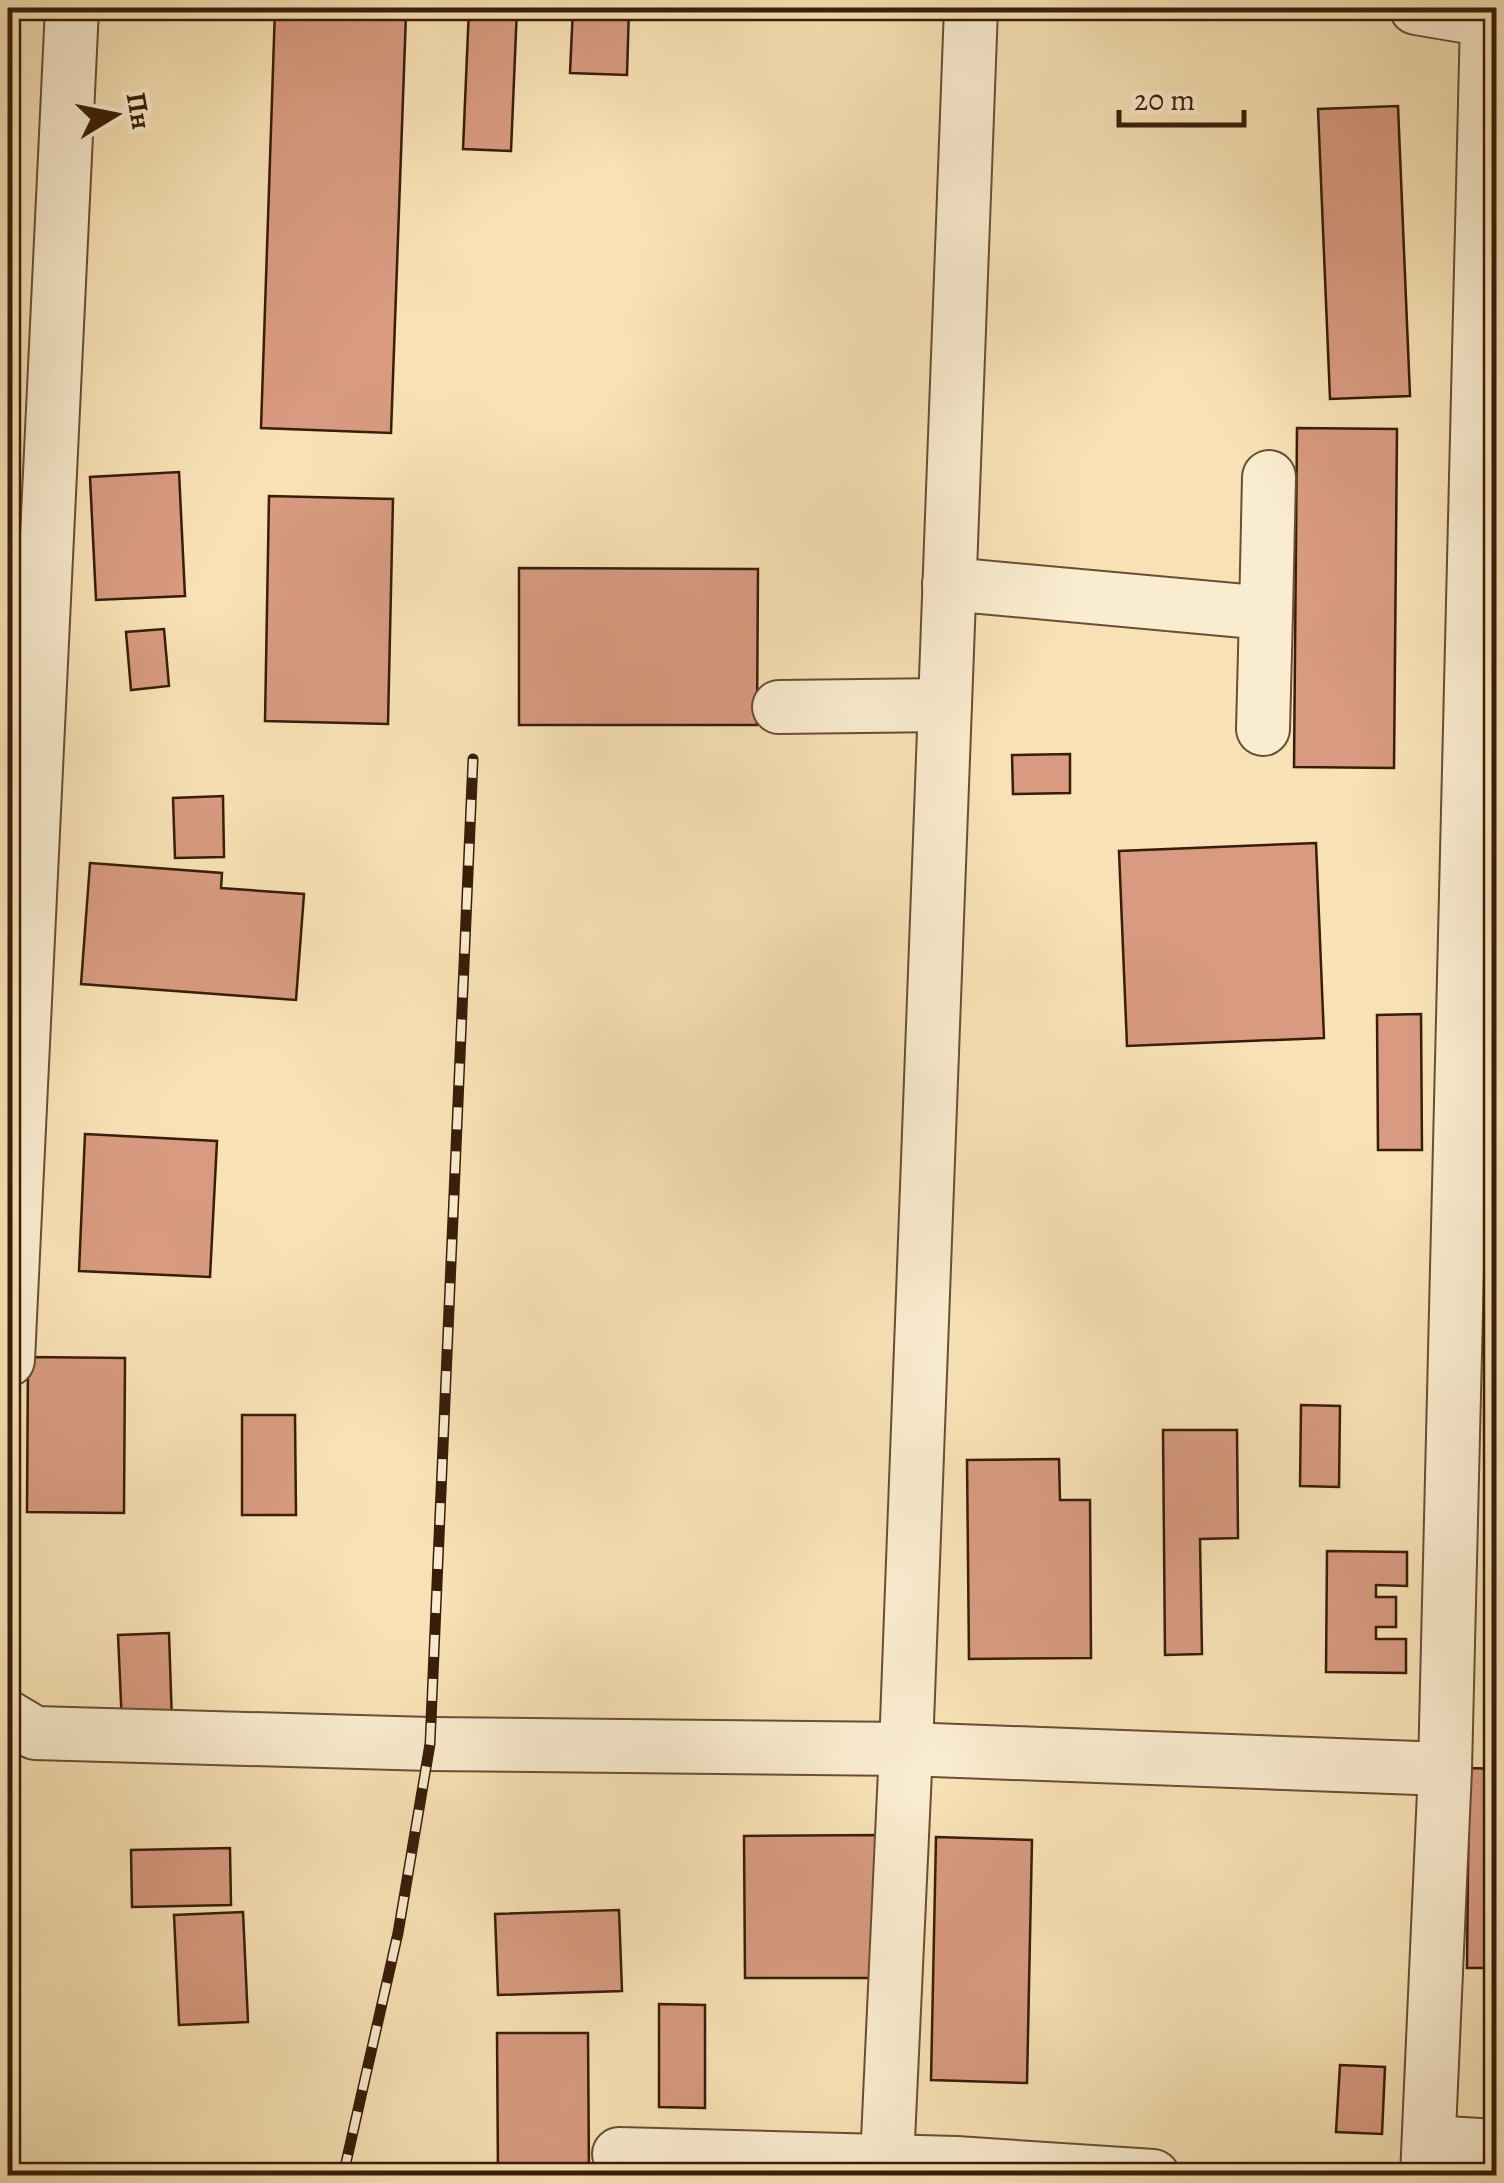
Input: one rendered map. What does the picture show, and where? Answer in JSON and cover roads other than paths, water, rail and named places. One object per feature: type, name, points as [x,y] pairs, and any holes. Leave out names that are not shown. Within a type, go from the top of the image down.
[{"type":"lane","points":[[8,1360],[72,8]]},
{"type":"lane","points":[[887,2162],[972,8]]},
{"type":"lane","points":[[1416,8],[1492,21],[1445,1769],[1428,2159],[1496,2146]]},
{"type":"lane","points":[[1264,728],[1269,477]]},
{"type":"lane","points":[[949,584],[1266,614]]},
{"type":"lane","points":[[779,707],[944,705]]},
{"type":"lane","points":[[8,1717],[35,1733],[430,1744],[906,1749],[1445,1769]]},
{"type":"lane","points":[[619,2154],[887,2162],[956,2169],[1152,2176]]},
{"type":"railway","points":[[343,2176],[398,1933],[430,1744],[473,759]]}]
